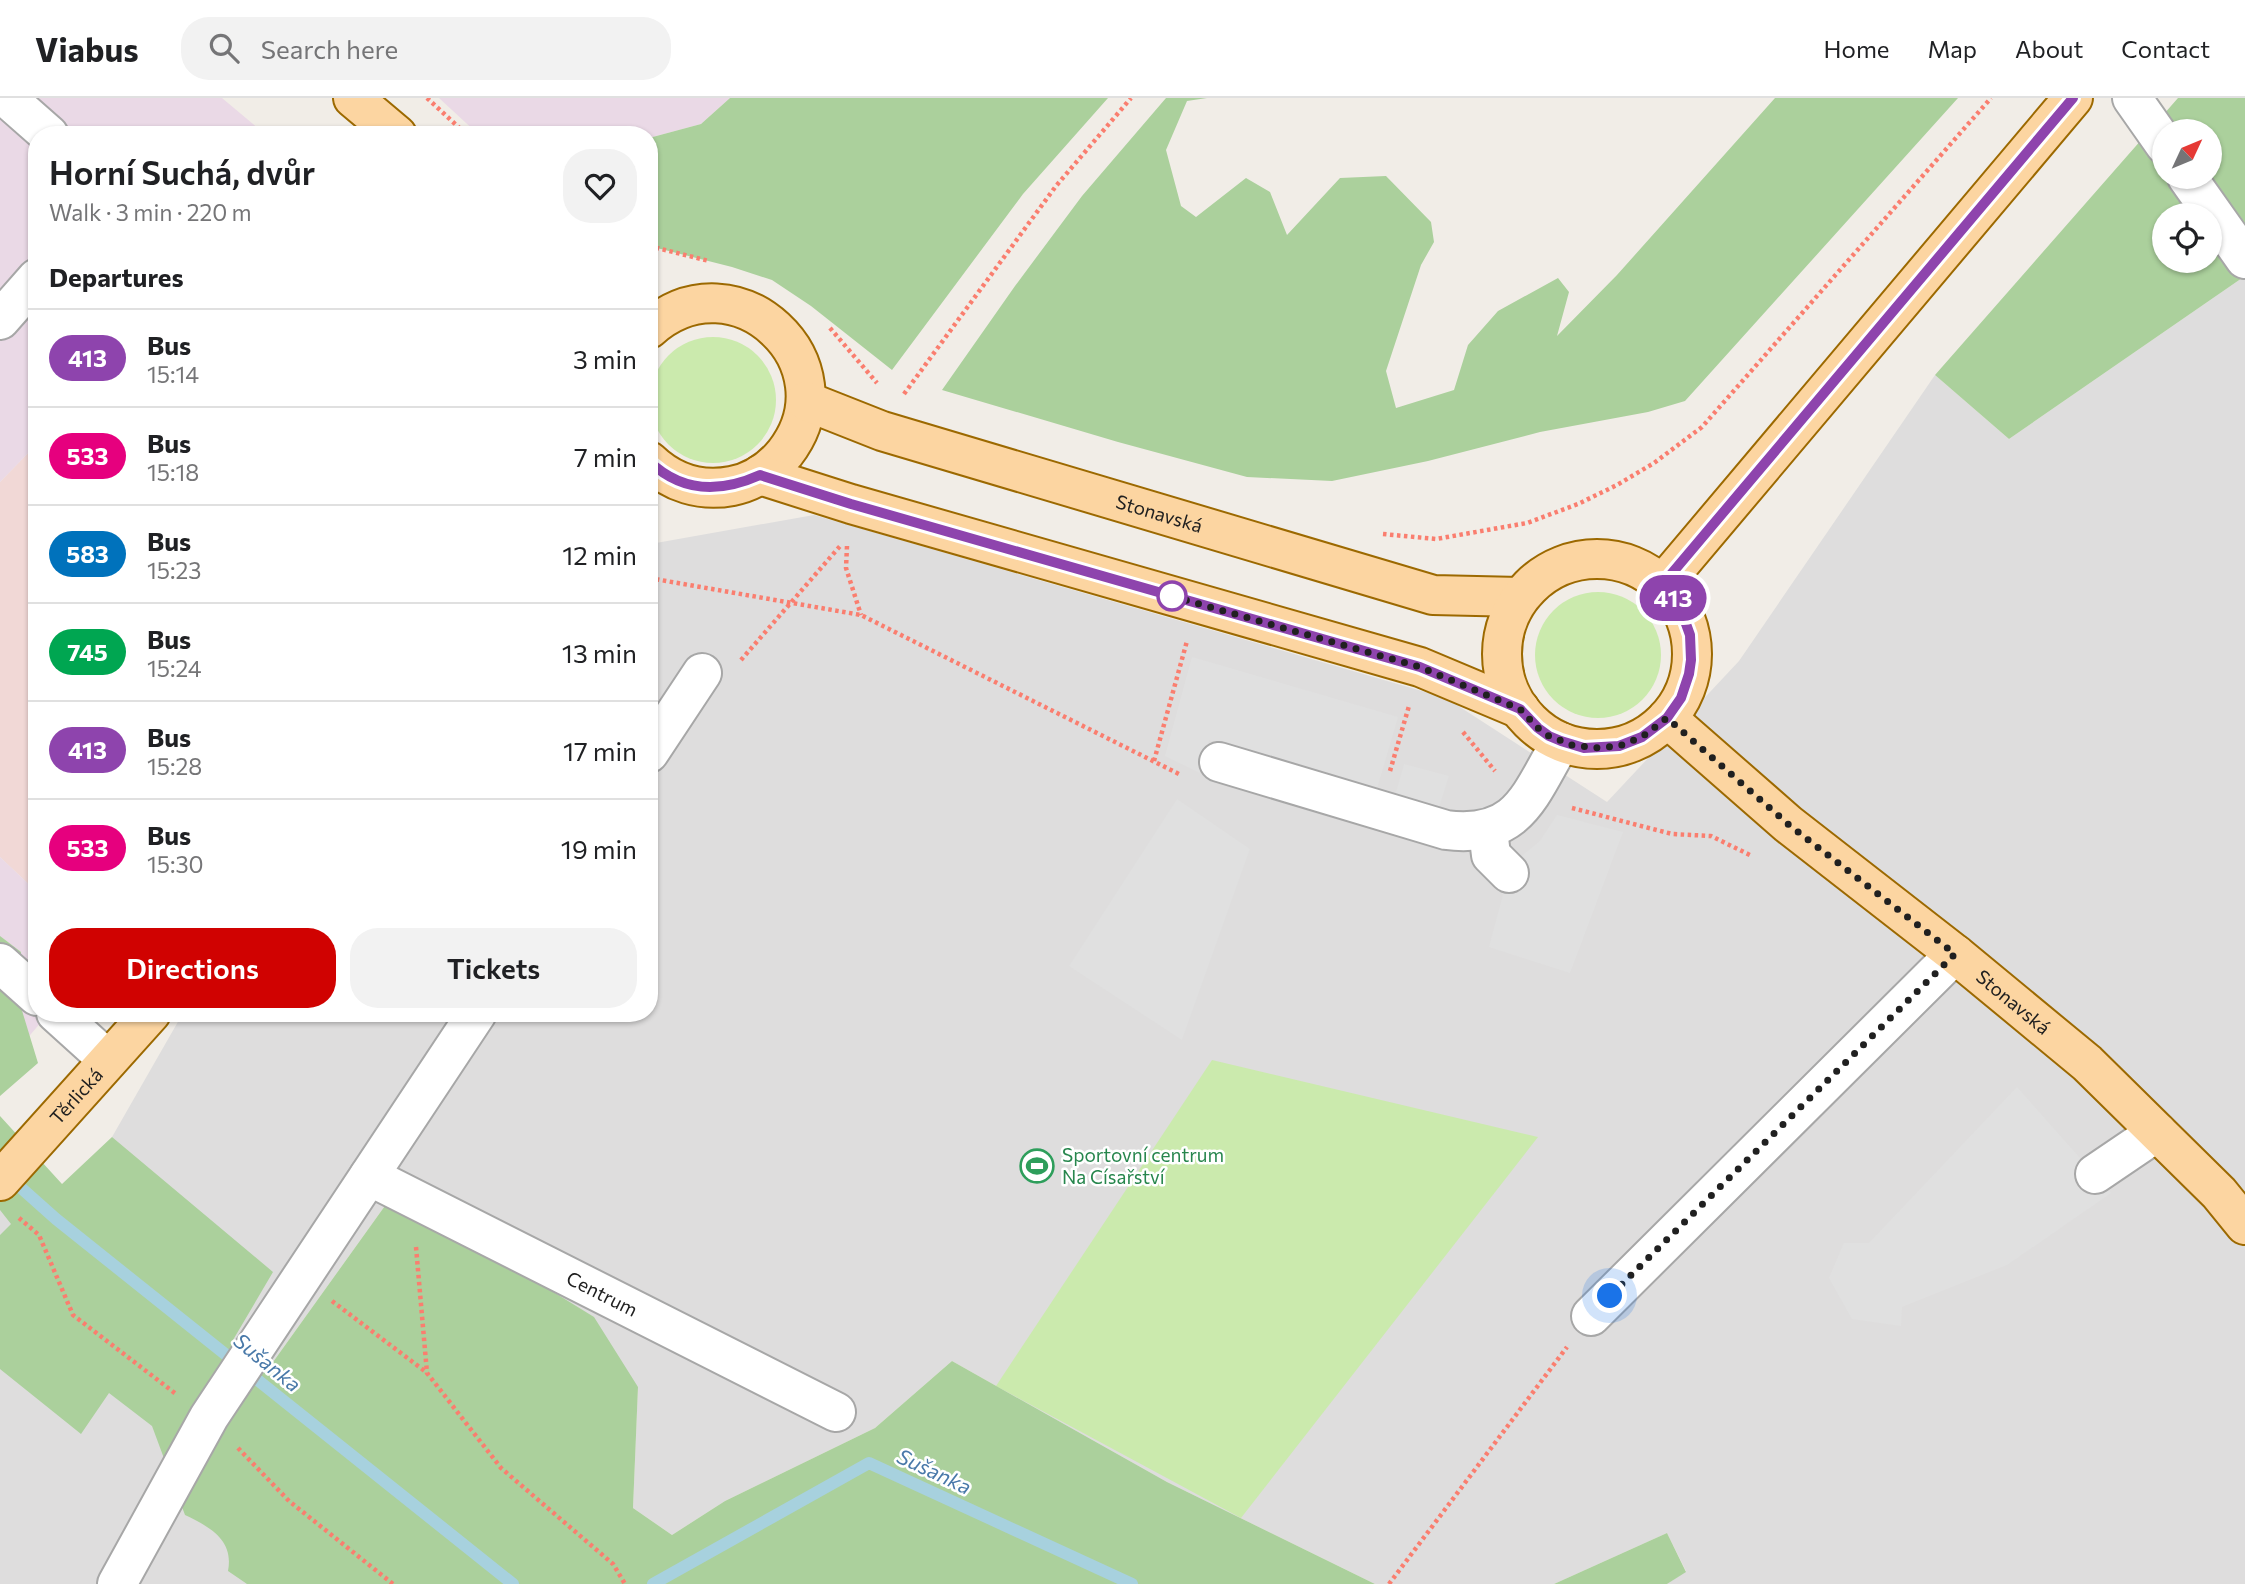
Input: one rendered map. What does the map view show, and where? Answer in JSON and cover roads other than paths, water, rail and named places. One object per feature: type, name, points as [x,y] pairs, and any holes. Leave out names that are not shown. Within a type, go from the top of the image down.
[{"type":"main road","points":[[353,98],[386,126]]},
{"type":"main road","points":[[1662,585],[2073,98]]},
{"type":"main road","points":[[658,321],[688,306],[717,303],[746,309],[771,323],[791,345],[802,372],[806,401],[802,423],[792,443],[778,462],[760,475],[740,484],[720,488],[698,487],[658,473]]},
{"type":"main road","name":"Stonavská","points":[[806,401],[881,431],[1433,595],[1520,597]]},
{"type":"main road","points":[[760,475],[851,504],[1420,667],[1520,709]]},
{"type":"main road","points":[[1587,559],[1625,563],[1638,568],[1662,585],[1687,622],[1691,646],[1685,687],[1667,718],[1642,737],[1619,746],[1584,748],[1561,741],[1538,728],[1520,709],[1507,685],[1502,651],[1507,622],[1520,597],[1550,571],[1587,559]]},
{"type":"main road","name":"Stonavská","points":[[1667,718],[1788,824],[1955,954],[2087,1063],[2220,1193],[2245,1225]]},
{"type":"main road","name":"Těrlická","points":[[9,1184],[108,1060],[143,1022]]},
{"type":"street","points":[[7,98],[39,126]]},
{"type":"street","points":[[2132,98],[2152,126]]},
{"type":"street","points":[[2195,189],[2245,260]]},
{"type":"street","points":[[0,320],[28,288]]},
{"type":"street","points":[[658,739],[702,673]]},
{"type":"street","points":[[1219,762],[1446,830],[1468,833],[1488,830],[1507,821],[1523,806],[1561,741]]},
{"type":"street","points":[[1488,830],[1491,855],[1510,873]]},
{"type":"street","points":[[1591,1316],[1955,954]]},
{"type":"street","points":[[0,963],[28,988]]},
{"type":"street","points":[[66,1022],[108,1060]]},
{"type":"street","points":[[117,1584],[227,1390],[471,1022]]},
{"type":"street","points":[[2095,1174],[2157,1132]]},
{"type":"street","name":"Centrum","points":[[369,1176],[835,1412]]},
{"type":"waterway","name":"Sušanka","points":[[10,1178],[56,1219],[513,1584]]},
{"type":"waterway","name":"Sušanka","points":[[653,1584],[869,1463],[1132,1584]]},
{"type":"place","name":"Sportovní centrum Na Císařství","points":[[1037,1166]]}]
